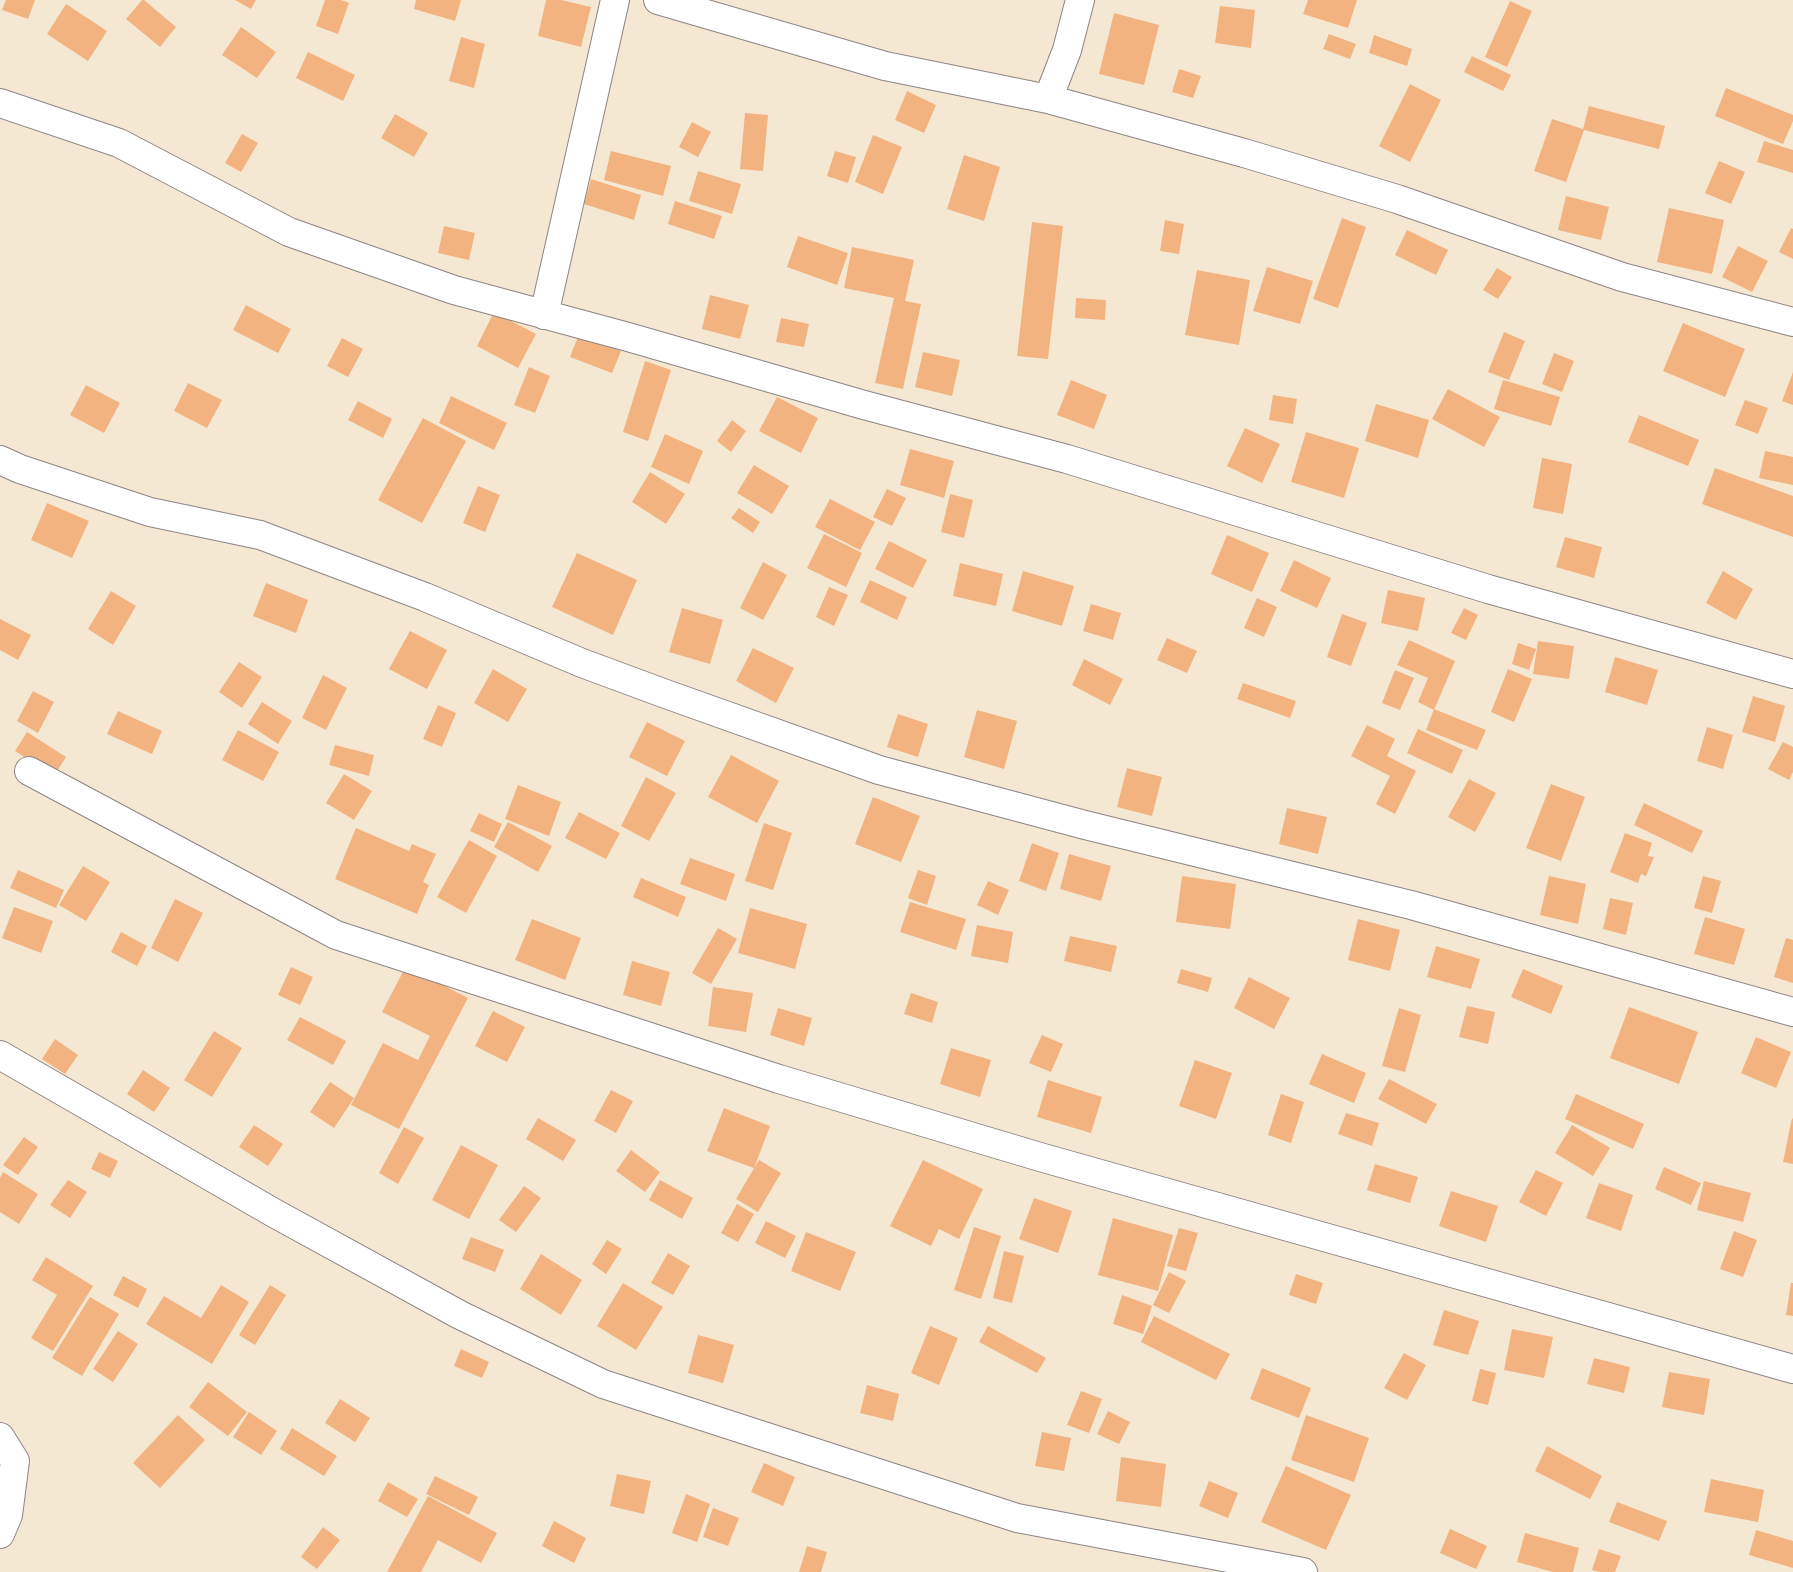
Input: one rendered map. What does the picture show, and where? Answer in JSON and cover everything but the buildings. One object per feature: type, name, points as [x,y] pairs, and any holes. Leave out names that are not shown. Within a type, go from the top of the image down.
[{"type":"street","points":[[544,315],[615,0]]},
{"type":"street","points":[[658,0],[885,66],[1048,99],[1244,154],[1397,199],[1622,277],[1793,322]]},
{"type":"street","points":[[1048,99],[1067,50],[1080,0]]},
{"type":"street","points":[[0,103],[119,143],[289,232],[454,290],[864,405],[1067,459],[1488,589],[1793,674]]},
{"type":"street","points":[[0,460],[20,469],[150,512],[260,535],[425,597],[582,663],[879,770],[1086,825],[1411,905],[1793,1012]]},
{"type":"street","points":[[29,771],[336,935],[779,1080],[1040,1157],[1793,1369]]},
{"type":"street","points":[[0,1055],[274,1213],[452,1310],[603,1384],[1017,1518],[1303,1572]]},
{"type":"street","points":[[0,1437],[15,1461],[8,1514],[0,1534]]}]
